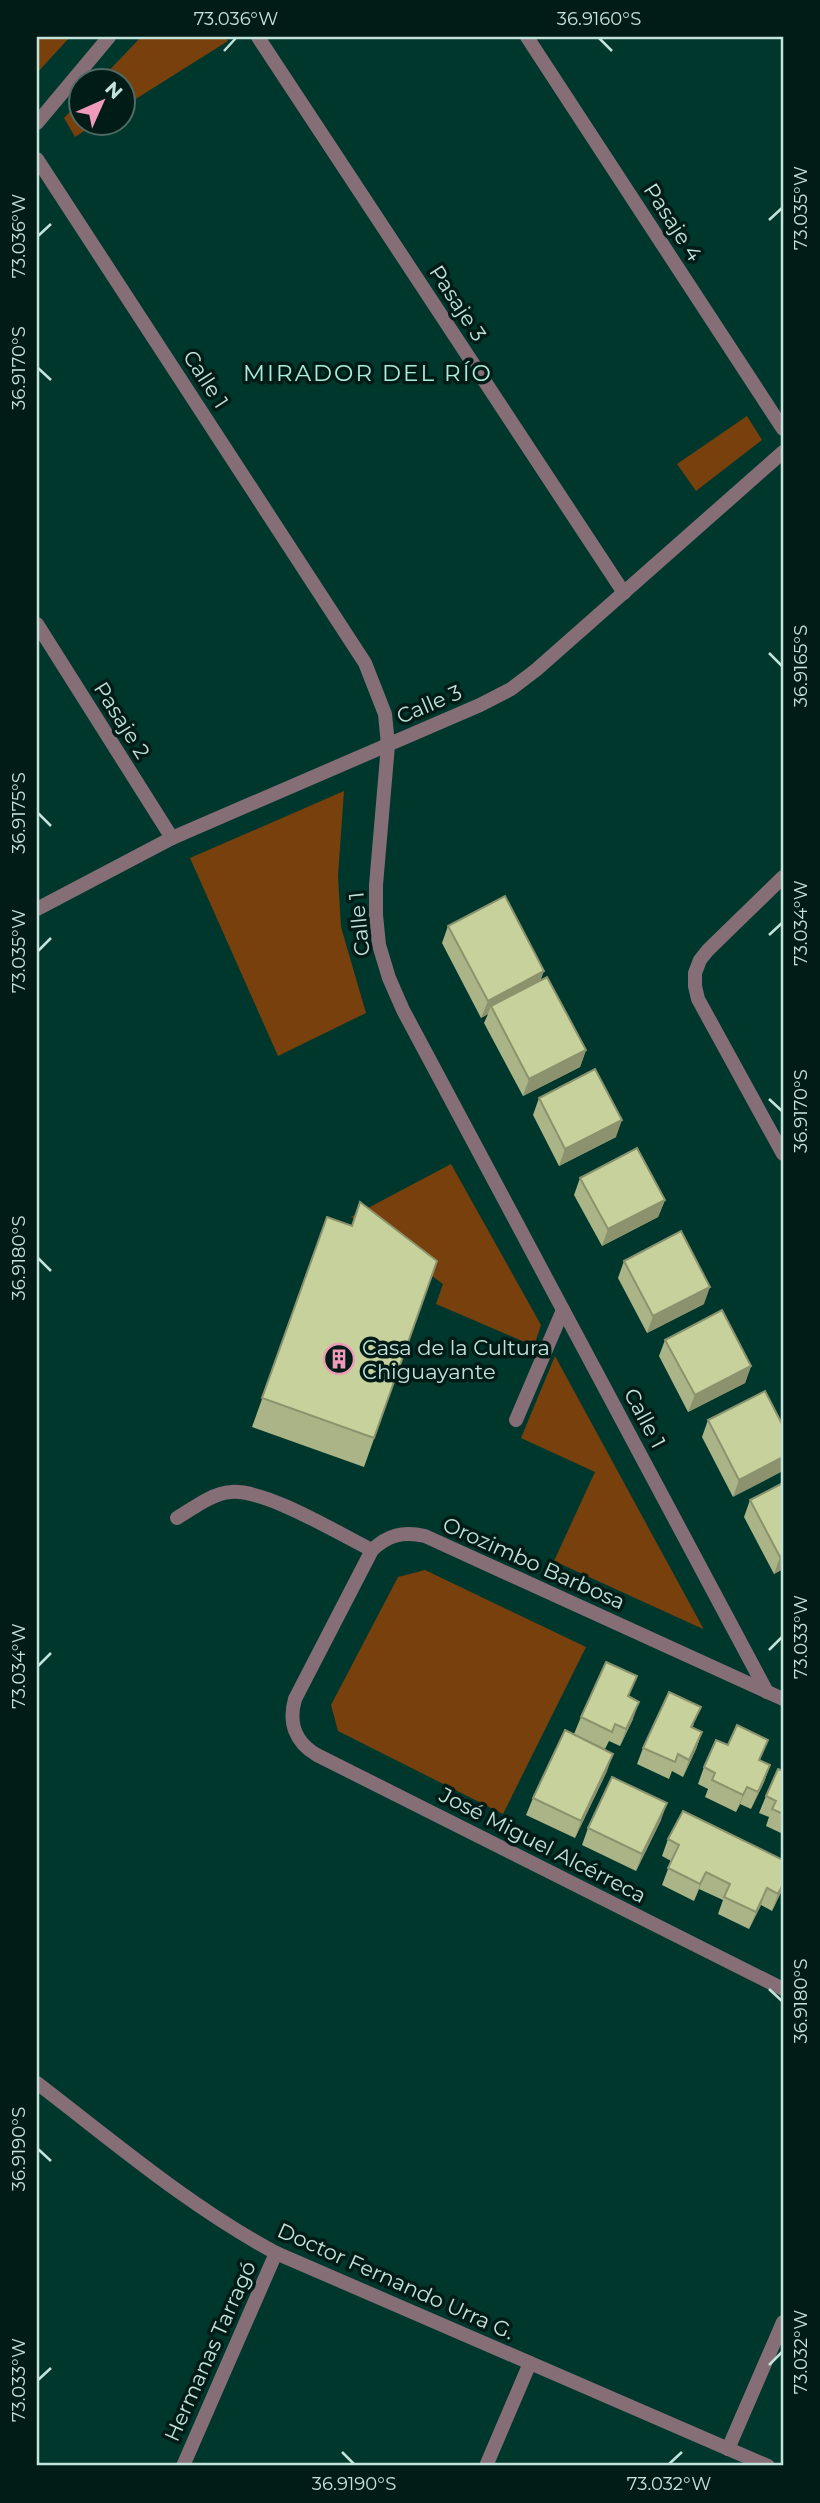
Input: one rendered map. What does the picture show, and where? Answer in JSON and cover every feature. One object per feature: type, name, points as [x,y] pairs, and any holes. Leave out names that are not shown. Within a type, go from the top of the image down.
[{"type":"street","points":[[37,123],[108,37]]},
{"type":"street","name":"Pasaje 3","points":[[258,37],[624,593]]},
{"type":"street","name":"Pasaje 4","points":[[527,37],[783,429]]},
{"type":"street","name":"Calle 1","points":[[37,159],[365,663],[385,714],[388,745],[376,885],[376,915],[379,945],[389,978],[403,1010],[767,1692]]},
{"type":"street","name":"Calle 3","points":[[37,909],[172,838],[480,705],[511,689],[783,452]]},
{"type":"street","name":"Pasaje 2","points":[[37,624],[172,838]]},
{"type":"street","points":[[783,877],[708,950],[695,973],[698,999],[783,1154]]},
{"type":"street","points":[[516,1420],[563,1310]]},
{"type":"street","points":[[177,1518],[219,1495],[231,1492],[251,1494],[278,1504],[372,1550]]},
{"type":"street","name":"Orozimbo Barbosa","points":[[372,1550],[391,1536],[402,1533],[425,1536],[783,1699]]},
{"type":"street","name":"José Miguel Alcérreca","points":[[372,1550],[295,1699],[291,1719],[293,1729],[306,1749],[783,1989]]},
{"type":"street","name":"Doctor Fernando Urra G.","points":[[37,2083],[205,2211],[276,2253],[768,2466]]},
{"type":"street","name":"Hermanas Tarragó","points":[[183,2466],[276,2253]]},
{"type":"street","points":[[728,2449],[783,2322]]},
{"type":"street","points":[[486,2466],[530,2363]]},
{"type":"shaded area","points":[[37,37],[70,37],[37,73]]},
{"type":"shaded area","points":[[141,37],[225,37],[228,41],[136,99],[136,66],[113,66]]},
{"type":"shaded area","points":[[747,416],[762,440],[696,491],[677,464]]},
{"type":"shaded area","points":[[344,791],[338,876],[341,927],[366,1013],[278,1056],[190,858]]},
{"type":"shaded area","points":[[451,1164],[541,1325],[534,1346],[436,1304],[443,1284],[351,1217]]},
{"type":"shaded area","points":[[555,1356],[703,1629],[554,1561],[595,1472],[521,1438]]},
{"type":"shaded area","points":[[425,1570],[586,1647],[503,1814],[338,1731],[331,1705],[398,1577]]},
{"type":"building","points":[[505,896],[544,971],[488,1001],[448,926]]},
{"type":"building","points":[[547,977],[586,1050],[529,1079],[491,1006]]},
{"type":"building","points":[[595,1069],[622,1120],[565,1149],[539,1098]]},
{"type":"building","points":[[637,1148],[665,1200],[608,1229],[580,1178]]},
{"type":"building","name":"Casa de la Cultura Chiguayante","points":[[360,1202],[437,1261],[374,1438],[262,1398],[327,1217],[352,1226]]},
{"type":"building","points":[[681,1231],[710,1287],[653,1316],[624,1261]]},
{"type":"building","points":[[722,1310],[751,1366],[695,1395],[665,1340]]},
{"type":"building","points":[[765,1391],[783,1426],[783,1457],[739,1480],[708,1420]]},
{"type":"building","points":[[783,1483],[783,1555],[780,1557],[750,1500]]},
{"type":"building","points":[[606,1662],[637,1676],[628,1696],[639,1702],[626,1729],[615,1724],[612,1732],[581,1717]]},
{"type":"building","points":[[669,1692],[701,1707],[691,1727],[702,1732],[689,1760],[678,1754],[675,1762],[643,1748]]},
{"type":"building","points":[[737,1725],[768,1740],[759,1760],[770,1765],[758,1792],[747,1787],[743,1795],[712,1780],[715,1773],[704,1767],[716,1740],[728,1745]]},
{"type":"building","points":[[565,1730],[613,1754],[581,1821],[533,1798]]},
{"type":"building","points":[[778,1769],[783,1771],[783,1814],[772,1809],[776,1801],[766,1796]]},
{"type":"building","points":[[612,1777],[667,1803],[642,1854],[588,1828]]},
{"type":"building","points":[[683,1811],[783,1860],[783,1884],[778,1894],[767,1888],[756,1912],[724,1897],[730,1884],[706,1872],[700,1884],[668,1868],[679,1845],[668,1839]]},
{"type":"place","name":"Casa de la Cultura Chiguayante","points":[[339,1359]]},
{"type":"district","name":"MIRADOR DEL RÍO","points":[[368,373]]}]
